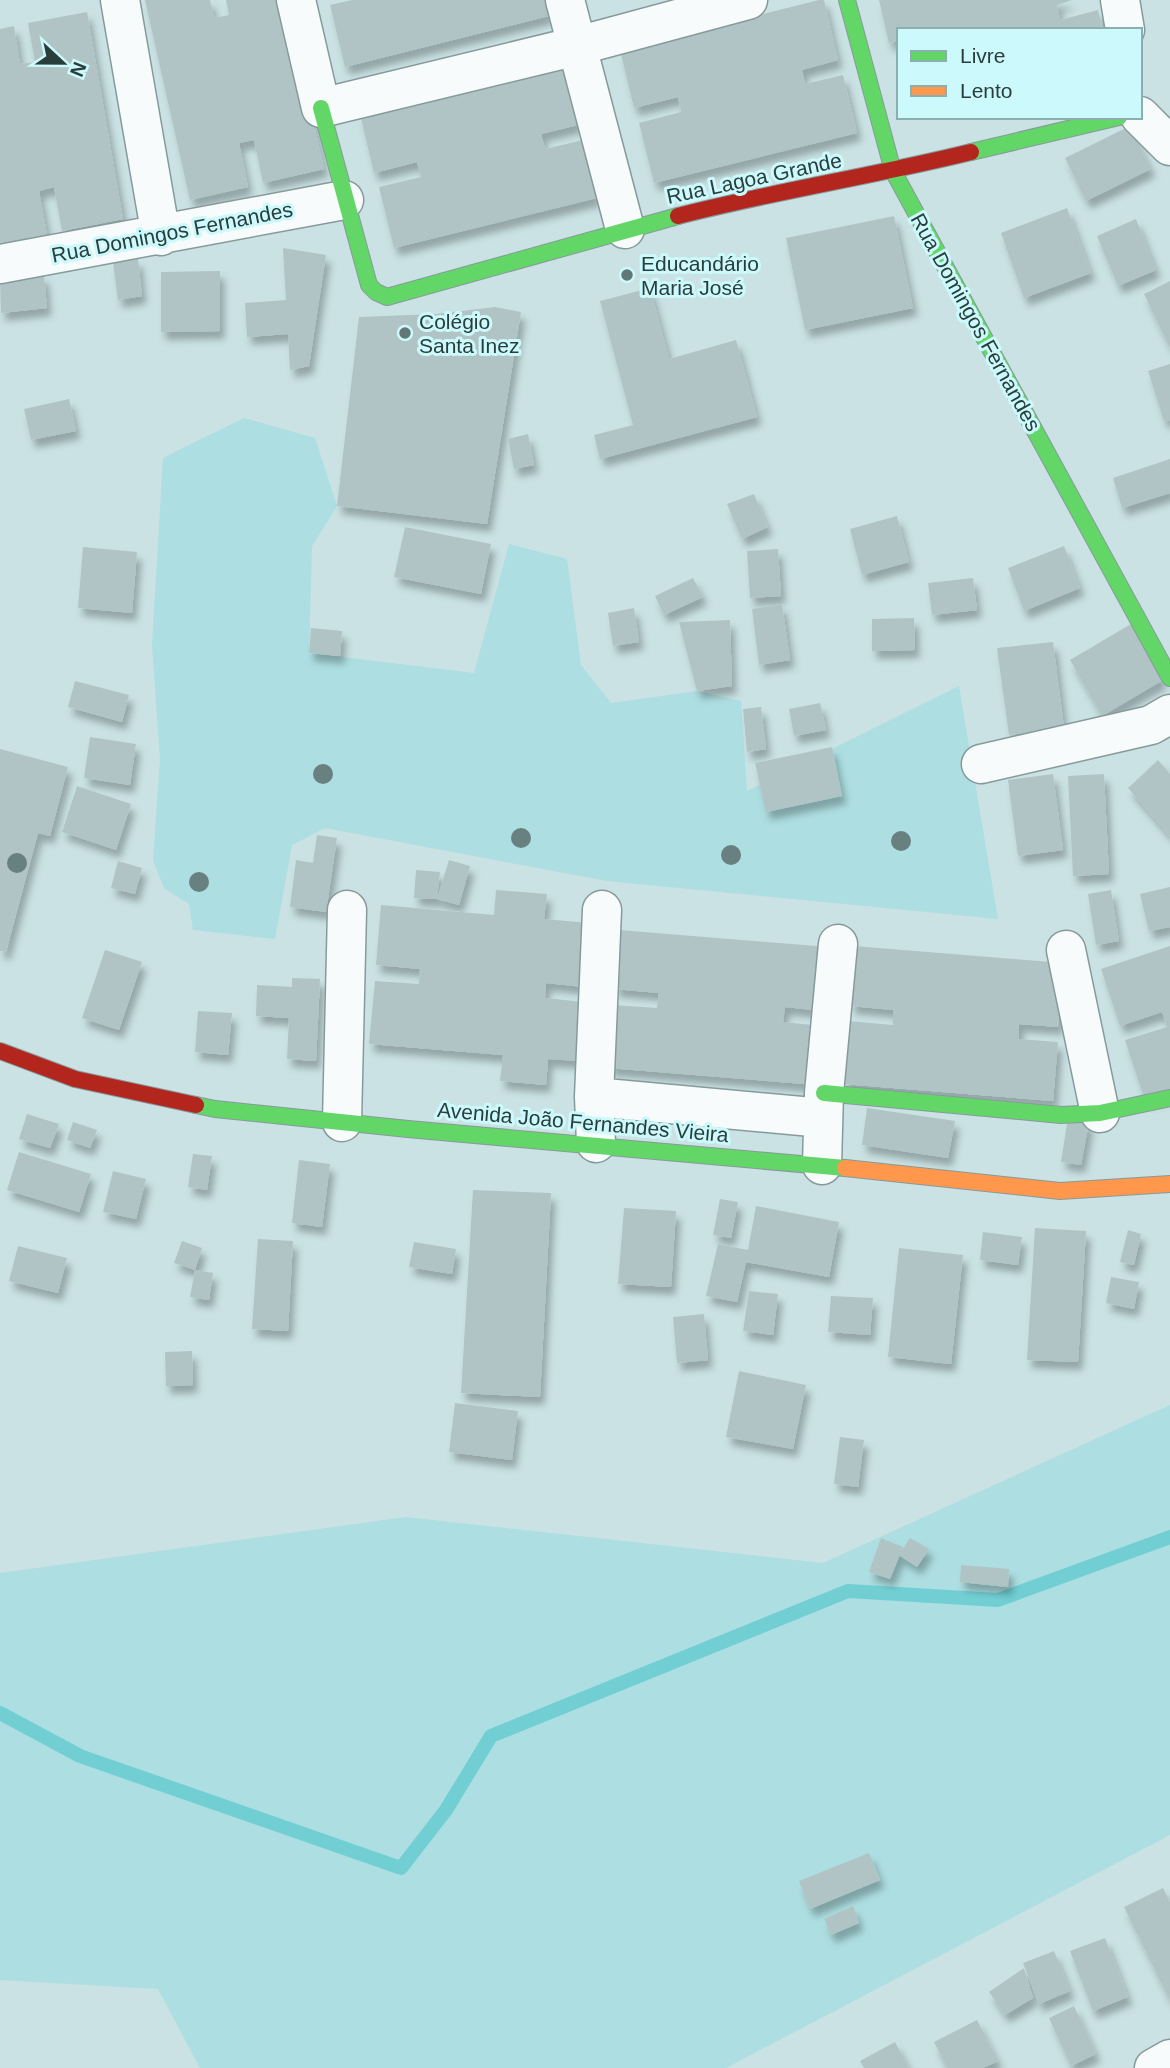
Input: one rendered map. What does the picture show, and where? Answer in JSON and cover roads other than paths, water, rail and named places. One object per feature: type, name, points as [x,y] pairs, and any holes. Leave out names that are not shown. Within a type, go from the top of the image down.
[{"type":"street","points":[[120,0],[161,236]]},
{"type":"street","points":[[296,0],[344,200],[369,285],[387,297],[625,229],[565,0]]},
{"type":"street","points":[[321,108],[577,46],[748,0]]},
{"type":"street","name":"Rua Domingos Fernandes","points":[[846,0],[892,171],[1170,678]]},
{"type":"street","points":[[1120,0],[1125,28]]},
{"type":"street","points":[[1142,118],[1170,146]]},
{"type":"street","points":[[892,171],[1111,119]]},
{"type":"street","name":"Rua Lagoa Grande","points":[[625,229],[727,203],[892,171]]},
{"type":"street","name":"Rua Domingos Fernandes","points":[[0,264],[344,200]]},
{"type":"street","points":[[981,764],[1151,725],[1170,714]]},
{"type":"street","points":[[342,1122],[347,910]]},
{"type":"street","points":[[596,1143],[594,1097],[601,910]]},
{"type":"street","points":[[821,1165],[838,944]]},
{"type":"street","points":[[1066,950],[1100,1113]]},
{"type":"street","name":"Avenida João Fernandes Vieira","points":[[0,1051],[75,1079],[215,1109],[596,1143],[1060,1191],[1170,1184]]},
{"type":"street","points":[[594,1097],[1061,1115],[1100,1113],[1170,1098]]},
{"type":"street","points":[[1154,2068],[1170,2059]]},
{"type":"waterway","points":[[0,1713],[80,1756],[401,1868],[446,1810],[491,1736],[848,1591],[998,1600],[1170,1537]]},
{"type":"place","name":"Educandário Maria José","points":[[627,275]]},
{"type":"place","name":"Colégio Santa Inez","points":[[405,333]]}]
